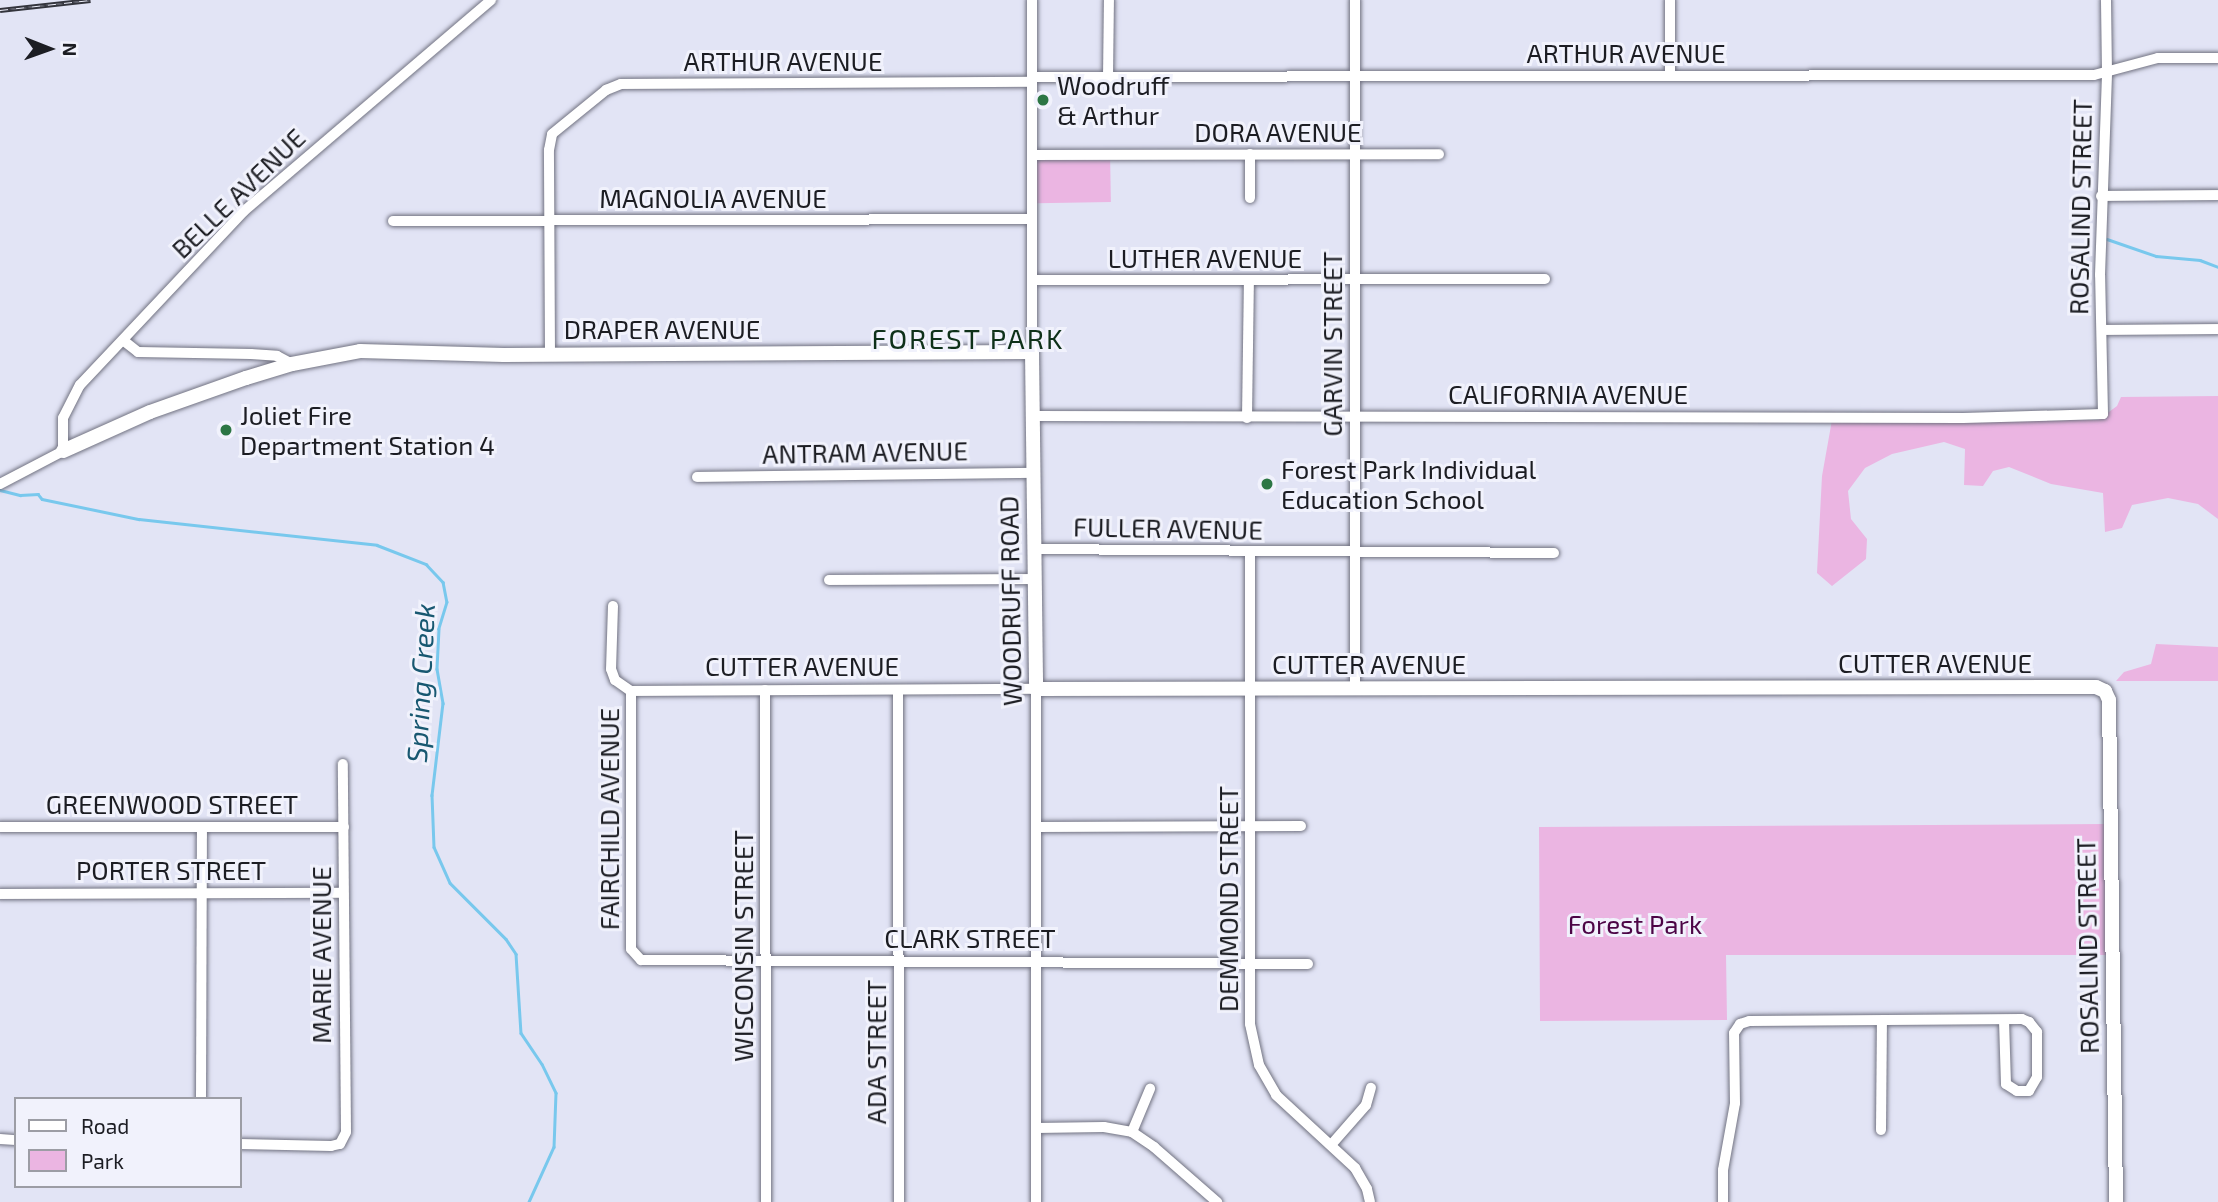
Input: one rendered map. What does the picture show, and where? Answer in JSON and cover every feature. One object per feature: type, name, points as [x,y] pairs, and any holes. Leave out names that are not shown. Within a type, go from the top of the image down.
[{"type":"street","name":"BELLE AVENUE","points":[[63,451],[63,418],[80,385],[244,211],[491,0]]},
{"type":"street","name":"WOODRUFF ROAD","points":[[1032,0],[1036,1202]]},
{"type":"street","points":[[1108,77],[1109,0]]},
{"type":"street","name":"GARVIN STREET","points":[[1355,0],[1355,688]]},
{"type":"street","points":[[1670,0],[1670,76]]},
{"type":"street","name":"ROSALIND STREET","points":[[2103,414],[2101,196],[2107,74],[2106,0]]},
{"type":"street","name":"ARTHUR AVENUE","points":[[548,221],[552,134],[606,90],[621,84],[1108,77],[2107,74],[2158,58],[2218,58]]},
{"type":"street","points":[[1250,154],[1250,198]]},
{"type":"street","name":"DORA AVENUE","points":[[1032,155],[1439,154]]},
{"type":"street","points":[[2101,196],[2218,195]]},
{"type":"street","name":"MAGNOLIA AVENUE","points":[[393,221],[1032,219]]},
{"type":"street","points":[[548,221],[550,354]]},
{"type":"street","name":"LUTHER AVENUE","points":[[1033,280],[1545,279]]},
{"type":"street","points":[[1247,418],[1249,280]]},
{"type":"street","points":[[2103,330],[2218,329]]},
{"type":"street","name":"DRAPER AVENUE","points":[[124,341],[138,352],[277,356],[292,364]]},
{"type":"street","name":"DRAPER AVENUE","points":[[0,484],[63,451],[150,412],[292,364],[360,351],[550,354],[1032,352]]},
{"type":"street","name":"CALIFORNIA AVENUE","points":[[1032,416],[1963,418],[2103,414]]},
{"type":"street","name":"ANTRAM AVENUE","points":[[697,477],[1034,473]]},
{"type":"street","name":"FULLER AVENUE","points":[[1034,549],[1554,553]]},
{"type":"street","name":"DEMMOND STREET","points":[[1250,552],[1250,1024],[1259,1065],[1276,1095],[1293,1115],[1355,1168],[1367,1189],[1370,1202]]},
{"type":"street","points":[[829,580],[1034,579]]},
{"type":"street","name":"FAIRCHILD AVENUE","points":[[613,606],[611,669],[615,680],[631,691],[631,935],[634,955]]},
{"type":"street","name":"CUTTER AVENUE","points":[[631,691],[2096,687],[2105,691]]},
{"type":"street","name":"WISCONSIN STREET","points":[[765,690],[766,1202]]},
{"type":"street","name":"ADA STREET","points":[[898,691],[900,1202]]},
{"type":"street","name":"ROSALIND STREET","points":[[2105,691],[2109,700],[2116,1202]]},
{"type":"street","name":"MARIE AVENUE","points":[[242,1144],[340,1144],[346,1132],[343,764]]},
{"type":"street","points":[[1036,827],[1301,826]]},
{"type":"street","name":"GREENWOOD STREET","points":[[0,827],[344,827]]},
{"type":"street","points":[[201,1097],[202,827]]},
{"type":"street","name":"PORTER STREET","points":[[0,894],[343,892]]},
{"type":"street","name":"CLARK STREET","points":[[634,955],[641,960],[766,962],[1036,960],[1308,964]]},
{"type":"street","points":[[1723,1202],[1727,1151],[1735,1103],[1734,1033],[1740,1024],[1749,1021],[2004,1020],[2029,1021],[2037,1032],[2037,1077],[2029,1091],[2017,1091],[2006,1084],[2004,1020]]},
{"type":"street","points":[[1881,1130],[1882,1021]]},
{"type":"street","points":[[1331,1145],[1366,1105],[1371,1088]]},
{"type":"street","points":[[1132,1132],[1150,1089]]},
{"type":"street","points":[[1036,1128],[1104,1127],[1132,1132],[1154,1147],[1217,1202]]},
{"type":"green space","points":[[1110,151],[1111,202],[1037,203],[1036,152]]},
{"type":"green space","points":[[2218,396],[2218,519],[2198,504],[2168,498],[2132,505],[2122,528],[2105,532],[2103,493],[2051,484],[2009,467],[1993,471],[1983,486],[1964,485],[1965,449],[1944,442],[1892,454],[1865,468],[1848,491],[1851,519],[1867,539],[1866,559],[1832,586],[1817,573],[1822,476],[1832,420],[2098,420],[2117,406],[2121,397]]},
{"type":"green space","points":[[2156,644],[2218,647],[2218,681],[2116,681],[2124,672],[2151,664]]},
{"type":"green space","name":"Forest Park","points":[[2106,824],[2106,955],[1726,955],[1727,1020],[1540,1021],[1539,827]]},
{"type":"waterway","points":[[2107,239],[2156,256],[2200,260],[2218,267]]},
{"type":"waterway","name":"Spring Creek","points":[[0,490],[20,495],[38,494],[42,499],[139,519],[377,545],[426,564],[443,582],[447,602],[439,629],[437,669],[443,703],[432,795],[434,847],[450,883],[506,939],[516,954],[521,1033],[542,1064],[556,1093],[554,1147],[529,1202]]},
{"type":"railway","points":[[0,10],[90,0]]},
{"type":"place","name":"Woodruff & Arthur","points":[[1043,100]]},
{"type":"place","name":"Joliet Fire Department Station 4","points":[[226,430]]},
{"type":"place","name":"Forest Park Individual Education School","points":[[1267,484]]},
{"type":"district","name":"FOREST PARK","points":[[968,338]]}]
